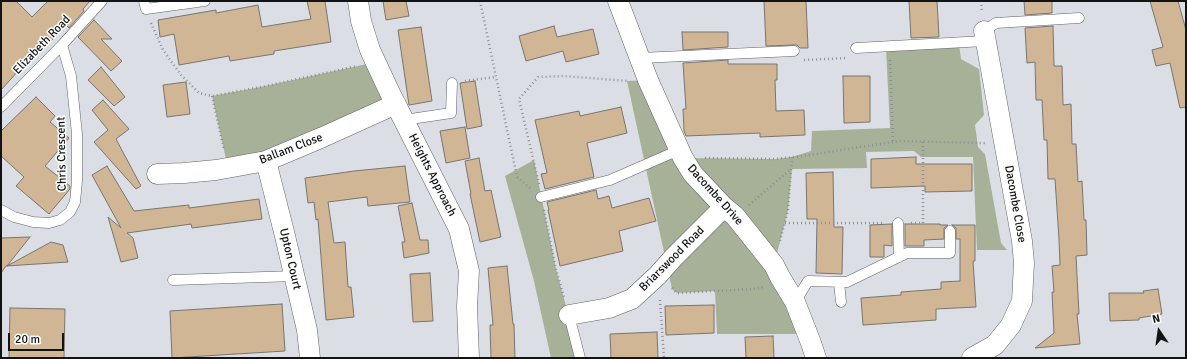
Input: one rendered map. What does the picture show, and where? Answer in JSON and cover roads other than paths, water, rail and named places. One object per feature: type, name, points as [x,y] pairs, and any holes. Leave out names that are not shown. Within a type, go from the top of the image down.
[{"type":"street","name":"Heights Approach","points":[[358,1],[361,21],[370,50],[459,228],[469,272],[469,358]]},
{"type":"street","name":"Dacombe Drive","points":[[618,1],[648,80],[681,154],[693,174],[729,212],[774,265],[795,302],[816,358]]},
{"type":"street","name":"Dacombe Close","points":[[972,358],[995,345],[1011,325],[1022,301],[1024,262],[1022,241],[985,36]]},
{"type":"street","name":"Ballam Close","points":[[157,174],[216,170],[266,161],[323,137],[400,112]]},
{"type":"street","name":"Upton Court","points":[[266,161],[295,276],[307,330],[310,358]]},
{"type":"street","name":"Briarswood Road","points":[[569,315],[609,308],[632,299],[658,275],[673,258],[729,212]]},
{"type":"lane","name":"Elizabeth Road","points":[[1,107],[62,45],[102,1]]},
{"type":"lane","points":[[145,5],[205,1]]},
{"type":"lane","points":[[856,48],[985,36],[996,23],[1079,18]]},
{"type":"lane","name":"Chris Crescent","points":[[1,210],[14,217],[33,222],[49,223],[60,220],[70,212],[75,202],[77,181],[77,134],[71,76],[62,45]]},
{"type":"lane","points":[[640,58],[794,51]]},
{"type":"lane","points":[[400,112],[451,112],[452,83]]},
{"type":"lane","points":[[541,197],[610,180],[681,154]]},
{"type":"lane","points":[[898,223],[899,257]]},
{"type":"lane","points":[[795,302],[808,281],[847,282],[907,253],[950,253],[950,231]]},
{"type":"lane","points":[[173,280],[295,276]]},
{"type":"lane","points":[[839,282],[841,302]]},
{"type":"lane","points":[[569,315],[580,358]]}]
